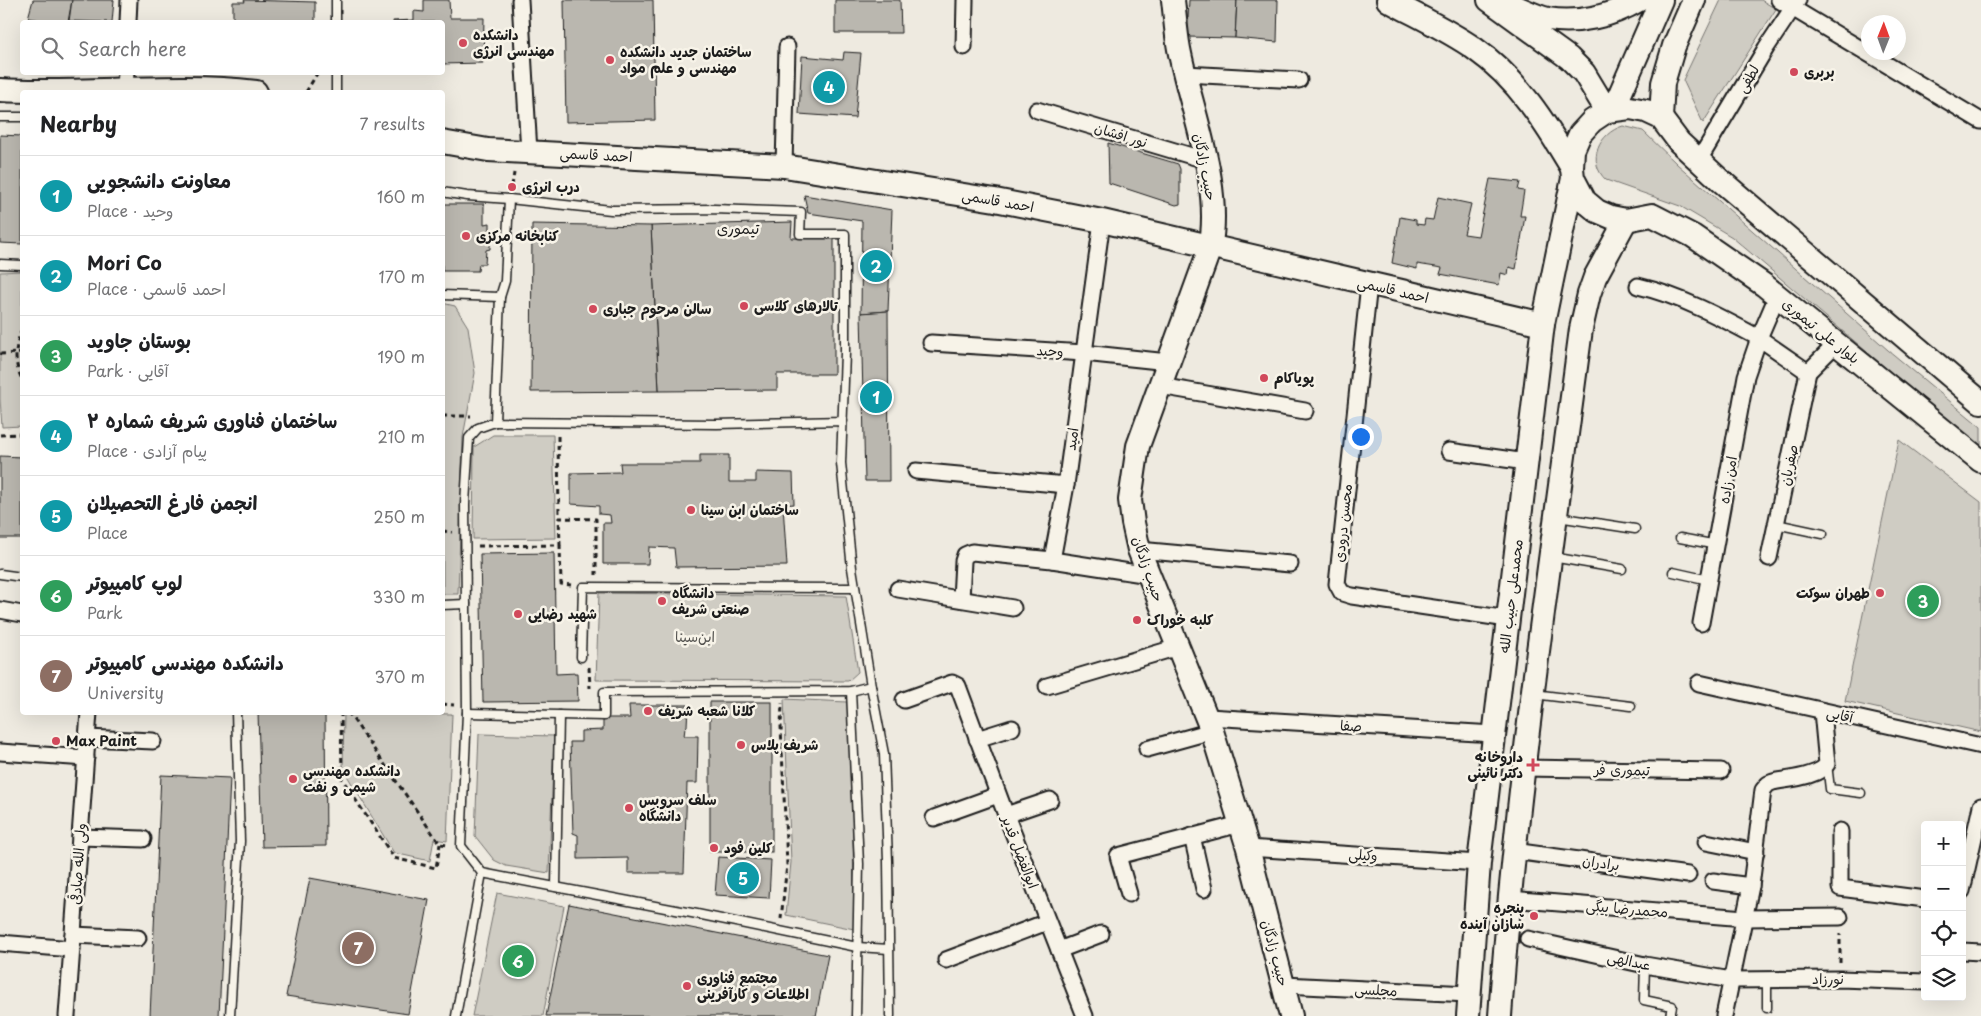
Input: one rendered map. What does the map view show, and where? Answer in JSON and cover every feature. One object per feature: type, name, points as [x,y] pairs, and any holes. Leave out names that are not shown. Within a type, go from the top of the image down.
[{"type":"main road","name":"حبیب زادگان","points":[[1173,0],[1179,49],[1205,160],[1214,218],[1210,248],[1138,446],[1130,500],[1133,523],[1140,550],[1210,724],[1248,848],[1284,985],[1289,1015]]},
{"type":"main road","points":[[1388,0],[1457,38],[1477,51],[1509,78],[1549,129],[1585,201],[1597,211],[1611,217],[1626,220],[1595,277],[1581,329],[1523,768],[1509,899],[1500,1016]]},
{"type":"main road","points":[[1489,0],[1569,58],[1584,73],[1610,111]]},
{"type":"main road","points":[[1500,0],[1548,19],[1587,20],[1626,8],[1638,0]]},
{"type":"main road","points":[[1610,111],[1661,0]]},
{"type":"main road","points":[[1661,118],[1663,83],[1674,46],[1694,0]]},
{"type":"main road","points":[[0,90],[125,80],[234,90]]},
{"type":"main road","points":[[1610,111],[1630,108],[1646,111],[1661,118],[1679,142],[1699,160],[1981,402]]},
{"type":"main road","name":"محمدعلی حبیب الله","points":[[1468,1005],[1479,863],[1543,324],[1572,173],[1573,150],[1580,134],[1592,121],[1610,111]]},
{"type":"main road","name":"احمد قاسمی","points":[[445,143],[488,150],[784,166],[995,200],[1102,221],[1210,248],[1543,324]]},
{"type":"main road","name":"بلوار علی تیموری","points":[[1626,220],[1652,215],[1693,236],[1777,296],[1981,461]]},
{"type":"main road","points":[[1531,426],[1567,431]]},
{"type":"street","points":[[128,20],[129,0]]},
{"type":"street","points":[[520,0],[524,151]]},
{"type":"street","points":[[964,47],[965,0]]},
{"type":"street","points":[[1779,0],[1796,4],[1981,121]]},
{"type":"street","name":"لطفی","points":[[1699,160],[1766,48],[1796,4]]},
{"type":"street","points":[[784,166],[787,47]]},
{"type":"street","points":[[1185,74],[1299,80]]},
{"type":"street","name":"نور افشان","points":[[1037,110],[1205,160]]},
{"type":"street","name":"امید","points":[[1052,560],[1066,485],[1102,221]]},
{"type":"street","name":"محسن درودی","points":[[1369,284],[1337,584],[1342,593],[1352,596],[1508,619]]},
{"type":"street","points":[[1638,286],[1656,290],[1705,310],[1759,338],[1808,372],[1837,343]]},
{"type":"street","name":"امن زاده","points":[[1701,623],[1717,545],[1746,376],[1759,338],[1777,296]]},
{"type":"street","name":"وحید","points":[[931,343],[1084,353],[1168,362]]},
{"type":"street","name":"صفریان","points":[[1769,558],[1808,372]]},
{"type":"street","points":[[1160,386],[1305,412]]},
{"type":"street","points":[[1449,451],[1526,462]]},
{"type":"street","points":[[916,471],[1066,485]]},
{"type":"street","points":[[1140,550],[1290,564]]},
{"type":"street","points":[[961,599],[963,560],[965,555],[972,552],[1052,560],[1149,575]]},
{"type":"street","points":[[898,589],[1013,608]]},
{"type":"street","points":[[0,610],[20,614]]},
{"type":"street","points":[[1047,686],[1178,647]]},
{"type":"street","name":"ابوالفضل قدیر","points":[[904,700],[952,683],[958,686],[998,795],[1085,1016]]},
{"type":"street","name":"آقایی","points":[[1700,683],[1981,746]]},
{"type":"street","points":[[1724,1016],[1751,886],[1763,790],[1772,782],[1820,771],[1827,764],[1822,711]]},
{"type":"street","name":"ولی الله صادقی","points":[[67,1016],[89,715]]},
{"type":"street","name":"صفا","points":[[1147,749],[1210,724],[1494,734]]},
{"type":"street","points":[[977,739],[1012,728]]},
{"type":"street","points":[[87,738],[153,741]]},
{"type":"street","points":[[0,752],[86,758]]},
{"type":"street","name":"تیموری فر","points":[[1523,768],[1721,771]]},
{"type":"street","points":[[934,818],[998,795]]},
{"type":"street","points":[[1006,815],[1050,800]]},
{"type":"street","points":[[1966,873],[1981,806]]},
{"type":"street","points":[[1129,894],[1118,856],[1240,824]]},
{"type":"street","points":[[1840,831],[1840,888],[1921,898]]},
{"type":"street","points":[[1192,836],[1204,889]]},
{"type":"street","points":[[80,837],[143,839]]},
{"type":"street","points":[[1706,842],[1756,852]]},
{"type":"street","name":"وکیلی","points":[[1248,848],[1479,863]]},
{"type":"street","name":"برادران","points":[[1514,850],[1688,875]]},
{"type":"street","points":[[1712,881],[1751,886]]},
{"type":"street","name":"محمدرضا بیگی","points":[[1509,899],[1745,918],[1840,916]]},
{"type":"street","points":[[946,960],[1047,922]]},
{"type":"street","points":[[1058,950],[1101,934]]},
{"type":"street","points":[[0,943],[72,942],[138,938]]},
{"type":"street","name":"عبدالهی","points":[[1528,939],[1645,965],[1731,980]]},
{"type":"street","points":[[1966,951],[1981,952]]},
{"type":"street","name":"نورزاد","points":[[1731,980],[1840,978],[1921,982]]},
{"type":"street","name":"مجلسی","points":[[1284,985],[1468,1005]]},
{"type":"lane","points":[[336,0],[336,20]]},
{"type":"lane","points":[[336,75],[336,90]]},
{"type":"lane","points":[[0,117],[20,117]]},
{"type":"lane","points":[[445,192],[611,210],[801,212],[800,234],[845,234],[845,353],[841,463],[855,588],[884,754],[888,862],[890,1016]]},
{"type":"lane","points":[[495,422],[500,297],[505,281],[509,199]]},
{"type":"lane","points":[[0,264],[20,265]]},
{"type":"lane","points":[[445,295],[500,297]]},
{"type":"lane","points":[[843,421],[717,424],[495,422],[478,428],[469,438],[465,504],[467,713],[461,846],[482,873],[857,947],[889,949]]},
{"type":"lane","points":[[1556,517],[1635,529]]},
{"type":"lane","points":[[1776,524],[1823,534]]},
{"type":"lane","points":[[1680,538],[1717,545]]},
{"type":"lane","points":[[1550,557],[1622,569]]},
{"type":"lane","points":[[1672,572],[1709,580]]},
{"type":"lane","points":[[0,574],[20,577]]},
{"type":"lane","points":[[581,657],[582,587],[855,588]]},
{"type":"lane","points":[[445,605],[466,604]]},
{"type":"lane","points":[[467,713],[604,716],[604,692],[851,691],[871,686]]},
{"type":"lane","points":[[851,691],[859,864],[856,1016]]},
{"type":"lane","points":[[1532,694],[1631,706]]},
{"type":"lane","points":[[230,1016],[240,841],[236,715]]},
{"type":"lane","points":[[556,887],[559,715]]},
{"type":"lane","points":[[1827,764],[1830,789],[1861,793]]},
{"type":"lane","points":[[456,1016],[482,873]]},
{"type":"lane","points":[[1645,965],[1644,1000],[1672,1006],[1670,1016]]},
{"type":"lane","points":[[1767,980],[1767,1008]]},
{"type":"path","points":[[307,90],[316,75]]},
{"type":"path","points":[[509,199],[524,151]]},
{"type":"path","points":[[20,334],[16,353],[20,372]]},
{"type":"path","points":[[0,354],[20,353]]},
{"type":"path","points":[[557,422],[559,518],[561,584],[596,587],[596,519],[559,518]]},
{"type":"path","points":[[0,434],[20,434]]},
{"type":"path","points":[[465,546],[560,545]]},
{"type":"path","points":[[581,657],[591,669],[590,716]]},
{"type":"path","points":[[780,931],[786,865],[781,726],[783,690]]},
{"type":"path","points":[[341,715],[342,779],[394,858],[436,868],[440,844],[350,715]]},
{"type":"path","points":[[440,844],[461,846]]},
{"type":"green space","points":[[1721,0],[1761,0],[1776,9],[1703,123],[1683,80]]},
{"type":"green space","points":[[1623,126],[1643,131],[1677,164],[1888,350],[1981,427],[1981,449],[1732,237],[1680,206],[1606,180],[1600,173],[1597,165],[1596,156],[1598,148],[1607,135]]},
{"type":"green space","points":[[20,271],[20,426],[2,427],[0,399],[0,272]]},
{"type":"green space","points":[[445,304],[455,306],[468,327],[475,373],[463,437],[458,594],[445,594]]},
{"type":"green space","points":[[493,435],[553,435],[556,538],[473,539],[474,447]]},
{"type":"green space","points":[[1899,440],[1981,502],[1981,732],[1845,701]]},
{"type":"green space","name":"ابن‌سینا","points":[[599,593],[846,596],[858,672],[848,681],[596,680]]},
{"type":"green space","points":[[784,699],[847,702],[853,827],[854,929],[786,915],[791,862]]},
{"type":"green space","points":[[452,714],[447,841],[434,839],[430,861],[394,853],[343,769],[344,715]]},
{"type":"green space","points":[[479,734],[554,736],[549,873],[506,866],[494,860],[475,836]]},
{"type":"green space","points":[[497,893],[564,906],[543,1016],[472,1016]]},
{"type":"building","points":[[33,0],[72,0],[68,20],[28,18]]},
{"type":"building","points":[[72,0],[114,0],[112,20],[69,20]]},
{"type":"building","points":[[244,0],[315,2],[315,20],[233,20],[233,2],[245,2]]},
{"type":"building","name":"دانشکده مهندسی انرژی","points":[[424,0],[449,0],[450,18],[484,18],[483,63],[445,64],[445,20],[414,20],[414,11],[424,12]]},
{"type":"building","name":"ساختمان جدید دانشکده مهندسی و علم مواد","points":[[564,0],[653,0],[655,120],[566,122]]},
{"type":"building","points":[[835,0],[900,0],[901,33],[835,33]]},
{"type":"building","points":[[1189,0],[1237,0],[1235,38],[1187,37]]},
{"type":"building","points":[[1237,0],[1278,0],[1277,42],[1235,38]]},
{"type":"building","points":[[844,52],[861,53],[855,118],[799,114],[802,56],[843,60]]},
{"type":"building","points":[[0,135],[20,136],[20,244],[0,243]]},
{"type":"building","points":[[1108,143],[1178,164],[1180,169],[1180,204],[1176,205],[1109,183]]},
{"type":"building","points":[[1490,179],[1520,182],[1518,190],[1524,191],[1520,216],[1525,216],[1516,269],[1509,267],[1508,275],[1501,273],[1499,285],[1440,274],[1442,268],[1417,264],[1417,269],[1392,263],[1400,217],[1416,220],[1416,224],[1424,225],[1425,219],[1433,220],[1438,197],[1471,204],[1464,234],[1478,236]]},
{"type":"building","points":[[804,195],[892,210],[888,311],[861,313],[862,221],[808,213]]},
{"type":"building","name":"کنابخانه مرکزی","points":[[445,204],[484,204],[484,224],[490,223],[490,249],[486,250],[485,264],[479,264],[478,271],[445,271]]},
{"type":"building","name":"تالارهای کلاسی","points":[[792,222],[791,238],[834,238],[834,374],[777,374],[777,390],[659,391],[651,226]]},
{"type":"building","name":"سالن مرحوم جباری","points":[[532,224],[651,226],[659,391],[531,392]]},
{"type":"building","points":[[888,311],[889,481],[865,481],[861,313]]},
{"type":"building","name":"ساختمان ابن سینا","points":[[700,455],[729,455],[729,482],[756,482],[756,472],[793,473],[794,504],[783,505],[787,566],[676,567],[674,548],[649,547],[648,564],[603,564],[603,523],[611,523],[610,515],[599,514],[599,506],[571,504],[571,473],[621,472],[620,463],[700,463]]},
{"type":"building","points":[[0,456],[20,457],[20,538],[0,538]]},
{"type":"building","name":"شهید رضایی","points":[[554,553],[556,674],[577,673],[578,701],[483,702],[480,554]]},
{"type":"building","name":"شریف پلاس","points":[[710,702],[772,702],[772,852],[710,852]]},
{"type":"building","name":"سلف سرویس دانشگاه","points":[[629,705],[688,705],[687,726],[684,736],[698,736],[697,783],[687,783],[684,873],[628,873],[628,858],[578,859],[578,835],[573,833],[570,742],[581,742],[581,731],[603,730],[603,718],[630,718]]},
{"type":"building","name":"دانشکده مهندسی شیمی و نفت","points":[[258,715],[325,715],[326,846],[262,847]]},
{"type":"building","points":[[161,775],[230,778],[219,1016],[150,1016]]},
{"type":"building","points":[[718,857],[771,860],[769,898],[715,895]]},
{"type":"building","points":[[310,878],[429,900],[408,1014],[286,996]]},
{"type":"building","name":"مجتمع فناوری اطلاعات و کارآفرینی","points":[[569,904],[828,955],[816,1016],[546,1016]]},
{"type":"place","name":"دانشکده مهندسی انرژی","points":[[463,43]]},
{"type":"place","name":"ساختمان جدید دانشکده مهندسی و علم مواد","points":[[610,60]]},
{"type":"place","name":"بربری","points":[[1794,72]]},
{"type":"place","name":"ساختمان فناوری شریف شماره ۲","points":[[829,87]]},
{"type":"place","name":"درب انرژی","points":[[512,187]]},
{"type":"place","name":"کنابخانه مرکزی","points":[[466,236]]},
{"type":"place","name":"Mori Co","points":[[876,266]]},
{"type":"place","name":"تالارهای کلاسی","points":[[744,306]]},
{"type":"place","name":"سالن مرحوم جباری","points":[[593,309]]},
{"type":"place","name":"پویاکام","points":[[1264,378]]},
{"type":"place","name":"معاونت دانشجویی","points":[[876,397]]},
{"type":"place","name":"ساختمان ابن سینا","points":[[691,510]]},
{"type":"place","name":"طهران سوکت","points":[[1880,593]]},
{"type":"place","name":"دانشگاه صنعتی شریف","points":[[662,601]]},
{"type":"place","name":"بوستان جاوید","points":[[1923,601]]},
{"type":"place","name":"شهید رضایی","points":[[518,614]]},
{"type":"place","name":"کلبه خوراک","points":[[1137,620]]},
{"type":"place","name":"کلانا شعبه شریف","points":[[648,711]]},
{"type":"place","name":"Max Paint","points":[[56,741]]},
{"type":"place","name":"شریف پلاس","points":[[741,745]]},
{"type":"place","name":"داروخانه دکتر نائینی","points":[[1533,765]]},
{"type":"place","name":"دانشکده مهندسی شیمی و نفت","points":[[293,779]]},
{"type":"place","name":"سلف سرویس دانشگاه","points":[[629,808]]},
{"type":"place","name":"کلین فود","points":[[714,848]]},
{"type":"place","name":"انجمن فارغ التحصیلان","points":[[743,878]]},
{"type":"place","name":"پنجره سازان آینده","points":[[1534,916]]},
{"type":"place","name":"دانشکده مهندسی کامپیوتر","points":[[358,948]]},
{"type":"place","name":"لوپ کامپیوتر","points":[[518,961]]},
{"type":"place","name":"مجتمع فناوری اطلاعات و کارآفرینی","points":[[687,986]]},
{"type":"district","name":"تیموری","points":[[738,229]]}]
